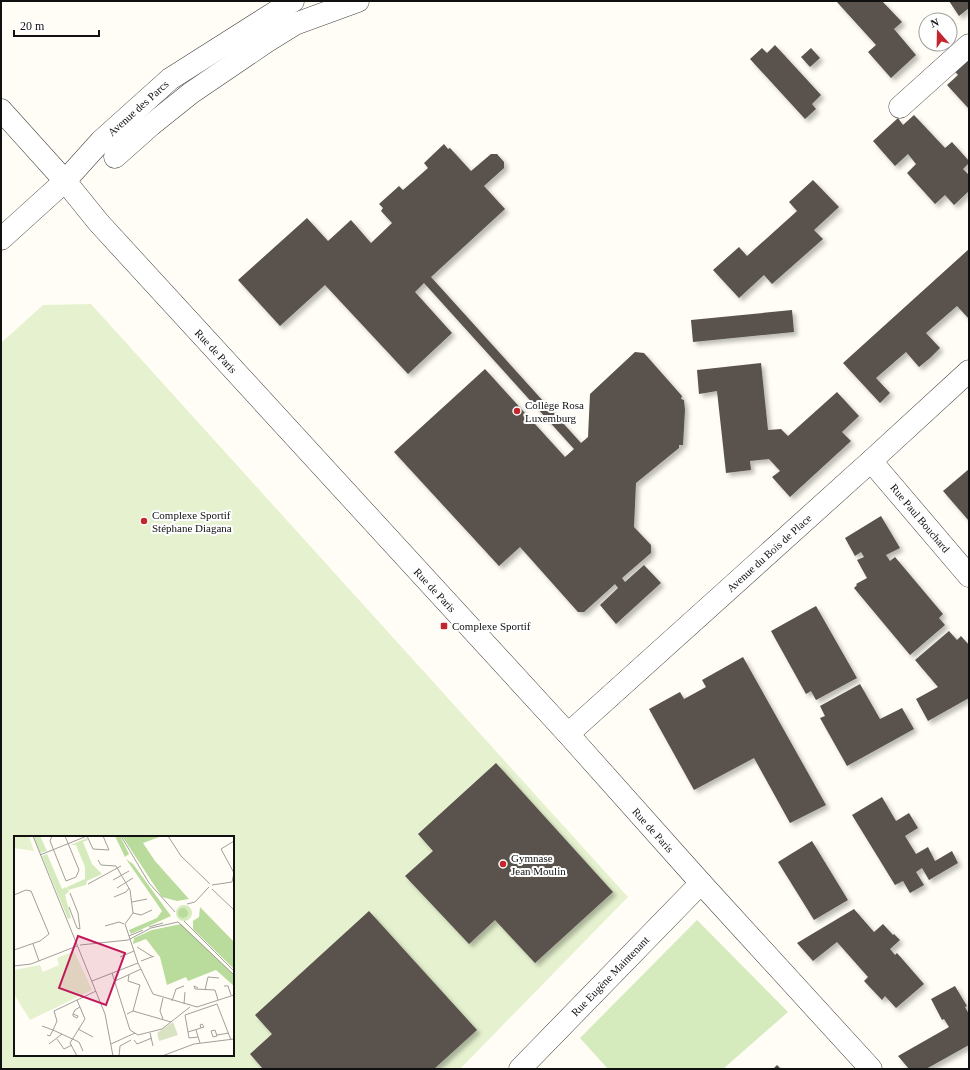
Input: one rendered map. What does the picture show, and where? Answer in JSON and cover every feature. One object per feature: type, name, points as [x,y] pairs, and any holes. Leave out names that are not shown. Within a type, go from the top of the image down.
[{"type":"street","name":"Avenue des Parcs","points":[[1,239],[65,181],[101,141],[170,79],[294,1]]},
{"type":"street","points":[[115,157],[151,125],[191,93],[266,42],[296,24],[358,1]]},
{"type":"street","points":[[900,107],[969,45]]},
{"type":"street","name":"Rue de Paris","points":[[1,110],[65,181],[99,223],[568,734],[701,883],[871,1069]]},
{"type":"street","name":"Avenue du Bois de Place","points":[[568,734],[969,372]]},
{"type":"street","name":"Rue Paul Bouchard","points":[[871,461],[969,576]]},
{"type":"street","name":"Rue Eugène Maintenant","points":[[520,1069],[701,883]]},
{"type":"green space","name":"Complexe Sportif Stéphane Diagana","points":[[91,304],[628,897],[460,1069],[1,1069],[1,343],[43,305]]},
{"type":"green space","points":[[697,920],[788,1012],[723,1069],[608,1069],[580,1038]]},
{"type":"building","points":[[836,1],[882,1],[902,22],[894,29],[916,55],[891,78],[868,52],[876,45]]},
{"type":"building","points":[[949,1],[969,1],[969,8],[959,16],[958,12],[956,12]]},
{"type":"building","points":[[775,45],[821,95],[812,104],[816,109],[805,119],[750,59],[762,48],[767,53]]},
{"type":"building","points":[[811,48],[820,58],[810,67],[801,57]]},
{"type":"building","points":[[969,53],[969,109],[947,85],[958,75],[952,68]]},
{"type":"building","points":[[914,115],[945,148],[952,142],[969,161],[963,169],[969,175],[969,191],[954,205],[945,195],[935,204],[907,173],[916,164],[908,154],[895,166],[873,141],[898,118],[903,125]]},
{"type":"building","points":[[444,144],[448,149],[450,148],[471,171],[491,154],[497,154],[504,162],[504,168],[484,186],[505,209],[431,277],[581,443],[588,437],[590,394],[635,352],[644,353],[682,396],[681,399],[684,400],[685,410],[683,445],[679,445],[679,448],[636,483],[634,527],[651,545],[651,553],[622,578],[625,582],[644,565],[661,583],[616,624],[600,605],[618,588],[615,584],[584,612],[578,612],[520,547],[499,566],[394,452],[485,369],[565,457],[574,449],[424,283],[415,292],[452,333],[408,374],[325,285],[280,326],[238,280],[307,218],[328,241],[351,220],[371,243],[392,223],[381,211],[383,208],[379,204],[399,186],[403,190],[428,168],[424,163]]},
{"type":"building","points":[[813,180],[839,207],[814,230],[823,239],[772,284],[764,275],[739,298],[713,270],[739,247],[747,256],[797,211],[789,202]]},
{"type":"building","points":[[969,249],[969,319],[957,306],[926,333],[940,348],[930,358],[919,367],[906,352],[876,378],[890,393],[880,403],[843,363]]},
{"type":"building","points":[[792,310],[794,332],[693,342],[691,320]]},
{"type":"building","points":[[761,363],[768,430],[781,429],[788,436],[837,392],[859,416],[842,432],[851,441],[790,497],[772,477],[780,471],[769,459],[750,461],[751,470],[726,473],[717,391],[699,394],[697,370]]},
{"type":"building","points":[[969,469],[969,521],[943,491]]},
{"type":"building","points":[[881,516],[900,548],[886,555],[890,561],[895,557],[943,614],[939,618],[945,625],[910,655],[854,588],[857,585],[856,584],[867,578],[857,560],[864,557],[861,552],[855,556],[845,538]]},
{"type":"building","points":[[816,606],[857,678],[816,700],[811,691],[806,694],[771,631]]},
{"type":"building","points":[[949,631],[957,640],[961,636],[969,645],[969,698],[928,721],[916,699],[938,687],[915,660]]},
{"type":"building","points":[[743,657],[826,805],[790,823],[754,758],[694,790],[649,709],[680,692],[684,699],[706,687],[702,680]]},
{"type":"building","points":[[860,684],[880,719],[902,708],[914,729],[847,766],[820,718],[825,716],[820,706]]},
{"type":"building","name":"Gymnase Jean Moulin","points":[[496,763],[613,892],[535,963],[495,920],[469,944],[405,876],[433,851],[418,834]]},
{"type":"building","points":[[882,797],[896,821],[909,813],[918,828],[905,836],[916,854],[928,847],[935,861],[952,851],[958,863],[929,880],[922,868],[916,872],[924,885],[910,893],[903,881],[895,885],[852,815]]},
{"type":"building","points":[[812,841],[848,900],[814,920],[778,862]]},
{"type":"building","points":[[854,909],[874,932],[883,924],[900,940],[890,949],[895,955],[897,953],[924,984],[896,1008],[885,996],[882,1000],[864,981],[868,977],[837,942],[813,961],[797,943]]},
{"type":"building","points":[[369,911],[477,1030],[434,1069],[263,1069],[250,1054],[272,1034],[255,1015]]},
{"type":"building","points":[[955,986],[967,1006],[965,1007],[969,1014],[969,1045],[926,1069],[909,1069],[898,1056],[949,1027],[944,1019],[942,1020],[931,999]]},
{"type":"building","points":[[777,1065],[781,1069],[773,1069]]},
{"type":"place","name":"Collège Rosa Luxemburg","points":[[517,411]]},
{"type":"place","name":"Complexe Sportif Stéphane Diagana","points":[[144,521]]},
{"type":"place","name":"Complexe Sportif","points":[[444,626]]},
{"type":"place","name":"Gymnase Jean Moulin","points":[[503,864]]}]
